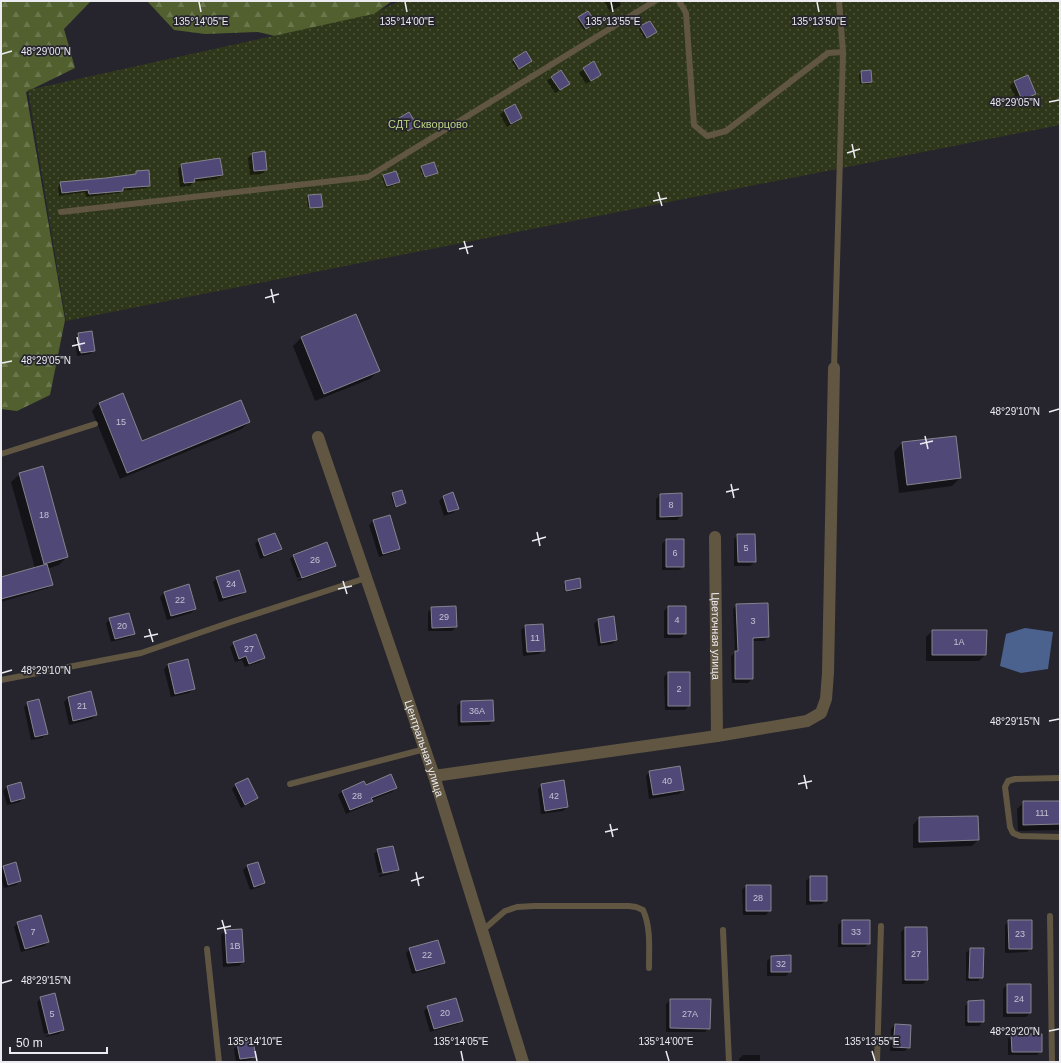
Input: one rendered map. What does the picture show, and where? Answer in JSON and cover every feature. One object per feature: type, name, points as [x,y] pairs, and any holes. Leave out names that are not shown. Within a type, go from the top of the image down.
[{"type":"street","points":[[434,776],[717,736],[807,721],[821,713],[826,699],[828,673],[834,368]]},
{"type":"street","name":"Центральная улица","points":[[318,438],[434,776],[523,1062]]},
{"type":"street","name":"Цветочная улица","points":[[715,537],[717,736]]},
{"type":"lane","points":[[61,212],[368,177],[655,1]]},
{"type":"lane","points":[[679,1],[686,13],[694,125],[707,136],[726,131],[828,53],[843,52]]},
{"type":"lane","points":[[834,368],[843,52],[839,1]]},
{"type":"lane","points":[[1,454],[95,424]]},
{"type":"lane","points":[[1,680],[141,653],[366,578]]},
{"type":"lane","points":[[290,784],[425,749]]},
{"type":"lane","points":[[1060,778],[1015,779],[1008,781],[1005,787],[1010,827],[1013,833],[1020,836],[1060,837]]},
{"type":"lane","points":[[482,930],[505,911],[517,907],[636,907],[643,910],[646,917],[648,927],[649,968]]},
{"type":"lane","points":[[1050,916],[1052,1062]]},
{"type":"lane","points":[[877,1062],[881,926]]},
{"type":"lane","points":[[723,930],[729,1062]]},
{"type":"lane","points":[[207,949],[219,1062]]},
{"type":"green space","points":[[1,1],[91,1],[64,29],[75,68],[26,92],[65,320],[50,395],[17,411],[1,409]]},
{"type":"green space","points":[[147,1],[392,1],[377,12],[360,48],[292,40],[258,32],[205,34],[174,30]]},
{"type":"green space","name":"СДТ Скворцово","points":[[399,1],[1060,1],[1060,125],[66,321],[28,90],[373,14]]},
{"type":"water","points":[[1025,628],[1053,632],[1048,669],[1021,673],[1000,666],[1006,634]]},
{"type":"building","points":[[588,11],[596,23],[586,29],[578,17]]},
{"type":"building","points":[[650,21],[657,32],[647,38],[640,26]]},
{"type":"building","points":[[526,51],[532,61],[519,69],[513,59]]},
{"type":"building","points":[[594,61],[601,75],[591,81],[583,68]]},
{"type":"building","points":[[561,70],[570,84],[560,90],[551,77]]},
{"type":"building","points":[[871,70],[872,82],[862,83],[861,71]]},
{"type":"building","points":[[1028,75],[1036,94],[1022,100],[1014,81]]},
{"type":"building","points":[[515,104],[522,118],[511,124],[504,110]]},
{"type":"building","points":[[409,112],[417,125],[408,131],[399,118]]},
{"type":"building","points":[[265,151],[267,170],[254,171],[252,153]]},
{"type":"building","points":[[220,158],[223,175],[194,179],[195,182],[184,183],[181,164]]},
{"type":"building","points":[[434,162],[438,173],[425,177],[421,166]]},
{"type":"building","points":[[149,170],[150,186],[123,188],[123,191],[89,194],[88,190],[62,193],[60,182],[136,174],[136,171]]},
{"type":"building","points":[[396,171],[400,182],[387,186],[383,175]]},
{"type":"building","points":[[321,194],[323,207],[310,208],[308,195]]},
{"type":"building","points":[[356,314],[380,371],[324,394],[301,337]]},
{"type":"building","points":[[92,331],[95,351],[81,353],[78,333]]},
{"type":"building","points":[[123,393],[142,441],[241,400],[250,422],[127,473],[99,403]]},
{"type":"building","points":[[956,436],[961,478],[907,485],[902,442]]},
{"type":"building","points":[[43,466],[68,557],[44,564],[19,473]]},
{"type":"building","points":[[402,490],[406,503],[396,507],[392,493]]},
{"type":"building","points":[[453,492],[459,509],[448,512],[443,496]]},
{"type":"building","points":[[682,493],[682,516],[660,517],[660,494]]},
{"type":"building","points":[[390,515],[400,549],[383,554],[373,520]]},
{"type":"building","points":[[275,533],[282,549],[264,556],[258,539]]},
{"type":"building","points":[[737,534],[755,534],[756,562],[738,562]]},
{"type":"building","points":[[666,539],[684,539],[684,567],[666,567]]},
{"type":"building","points":[[327,542],[336,566],[302,578],[293,555]]},
{"type":"building","points":[[47,564],[53,585],[1,599],[1,577]]},
{"type":"building","points":[[239,570],[246,592],[223,598],[216,577]]},
{"type":"building","points":[[580,578],[581,588],[566,591],[565,581]]},
{"type":"building","points":[[189,584],[196,609],[171,616],[164,592]]},
{"type":"building","points":[[768,603],[769,637],[753,638],[753,679],[735,679],[735,651],[738,651],[736,604]]},
{"type":"building","points":[[456,606],[457,627],[432,628],[431,607]]},
{"type":"building","points":[[668,606],[686,606],[686,634],[668,634]]},
{"type":"building","points":[[129,613],[135,634],[115,639],[109,618]]},
{"type":"building","points":[[614,616],[617,640],[601,643],[598,619]]},
{"type":"building","points":[[543,624],[545,651],[527,652],[525,625]]},
{"type":"building","points":[[932,630],[987,630],[986,655],[932,655]]},
{"type":"building","points":[[256,634],[265,658],[249,664],[246,656],[239,659],[233,642]]},
{"type":"building","points":[[188,659],[195,689],[175,694],[168,664]]},
{"type":"building","points":[[668,672],[690,672],[690,706],[668,706]]},
{"type":"building","points":[[91,691],[97,715],[73,721],[68,697]]},
{"type":"building","points":[[39,699],[48,734],[35,737],[27,702]]},
{"type":"building","points":[[493,700],[494,721],[461,722],[461,701]]},
{"type":"building","points":[[680,766],[684,790],[653,795],[649,771]]},
{"type":"building","points":[[391,774],[397,788],[371,798],[373,801],[350,810],[342,791],[364,781],[366,785]]},
{"type":"building","points":[[248,778],[258,798],[245,805],[235,784]]},
{"type":"building","points":[[564,780],[568,807],[545,811],[541,784]]},
{"type":"building","points":[[21,782],[25,798],[11,802],[7,786]]},
{"type":"building","points":[[1023,801],[1060,801],[1060,824],[1023,825]]},
{"type":"building","points":[[978,816],[979,840],[919,842],[919,817]]},
{"type":"building","points":[[393,846],[399,870],[383,873],[377,849]]},
{"type":"building","points":[[16,862],[21,881],[8,885],[3,866]]},
{"type":"building","points":[[258,862],[265,883],[254,887],[247,865]]},
{"type":"building","points":[[810,876],[827,876],[827,901],[810,901]]},
{"type":"building","points":[[746,885],[771,885],[771,911],[746,911]]},
{"type":"building","points":[[41,915],[49,942],[25,949],[17,922]]},
{"type":"building","points":[[842,920],[870,920],[870,944],[842,944]]},
{"type":"building","points":[[1008,920],[1032,920],[1032,949],[1009,949]]},
{"type":"building","points":[[905,927],[927,927],[928,980],[905,980]]},
{"type":"building","points":[[242,929],[244,962],[227,963],[225,930]]},
{"type":"building","points":[[438,940],[445,963],[416,971],[409,948]]},
{"type":"building","points":[[970,948],[984,948],[983,978],[969,978]]},
{"type":"building","points":[[791,955],[791,972],[771,972],[771,956]]},
{"type":"building","points":[[1007,984],[1031,984],[1031,1013],[1007,1013]]},
{"type":"building","points":[[55,993],[64,1030],[49,1034],[40,997]]},
{"type":"building","points":[[456,998],[463,1021],[434,1029],[427,1006]]},
{"type":"building","points":[[670,999],[711,999],[710,1029],[670,1028]]},
{"type":"building","points":[[984,1000],[984,1022],[968,1022],[968,1001]]},
{"type":"building","points":[[895,1024],[911,1025],[910,1048],[893,1047]]},
{"type":"building","points":[[1011,1034],[1042,1034],[1042,1052],[1012,1052]]},
{"type":"building","points":[[253,1041],[256,1057],[240,1059],[237,1044]]}]
